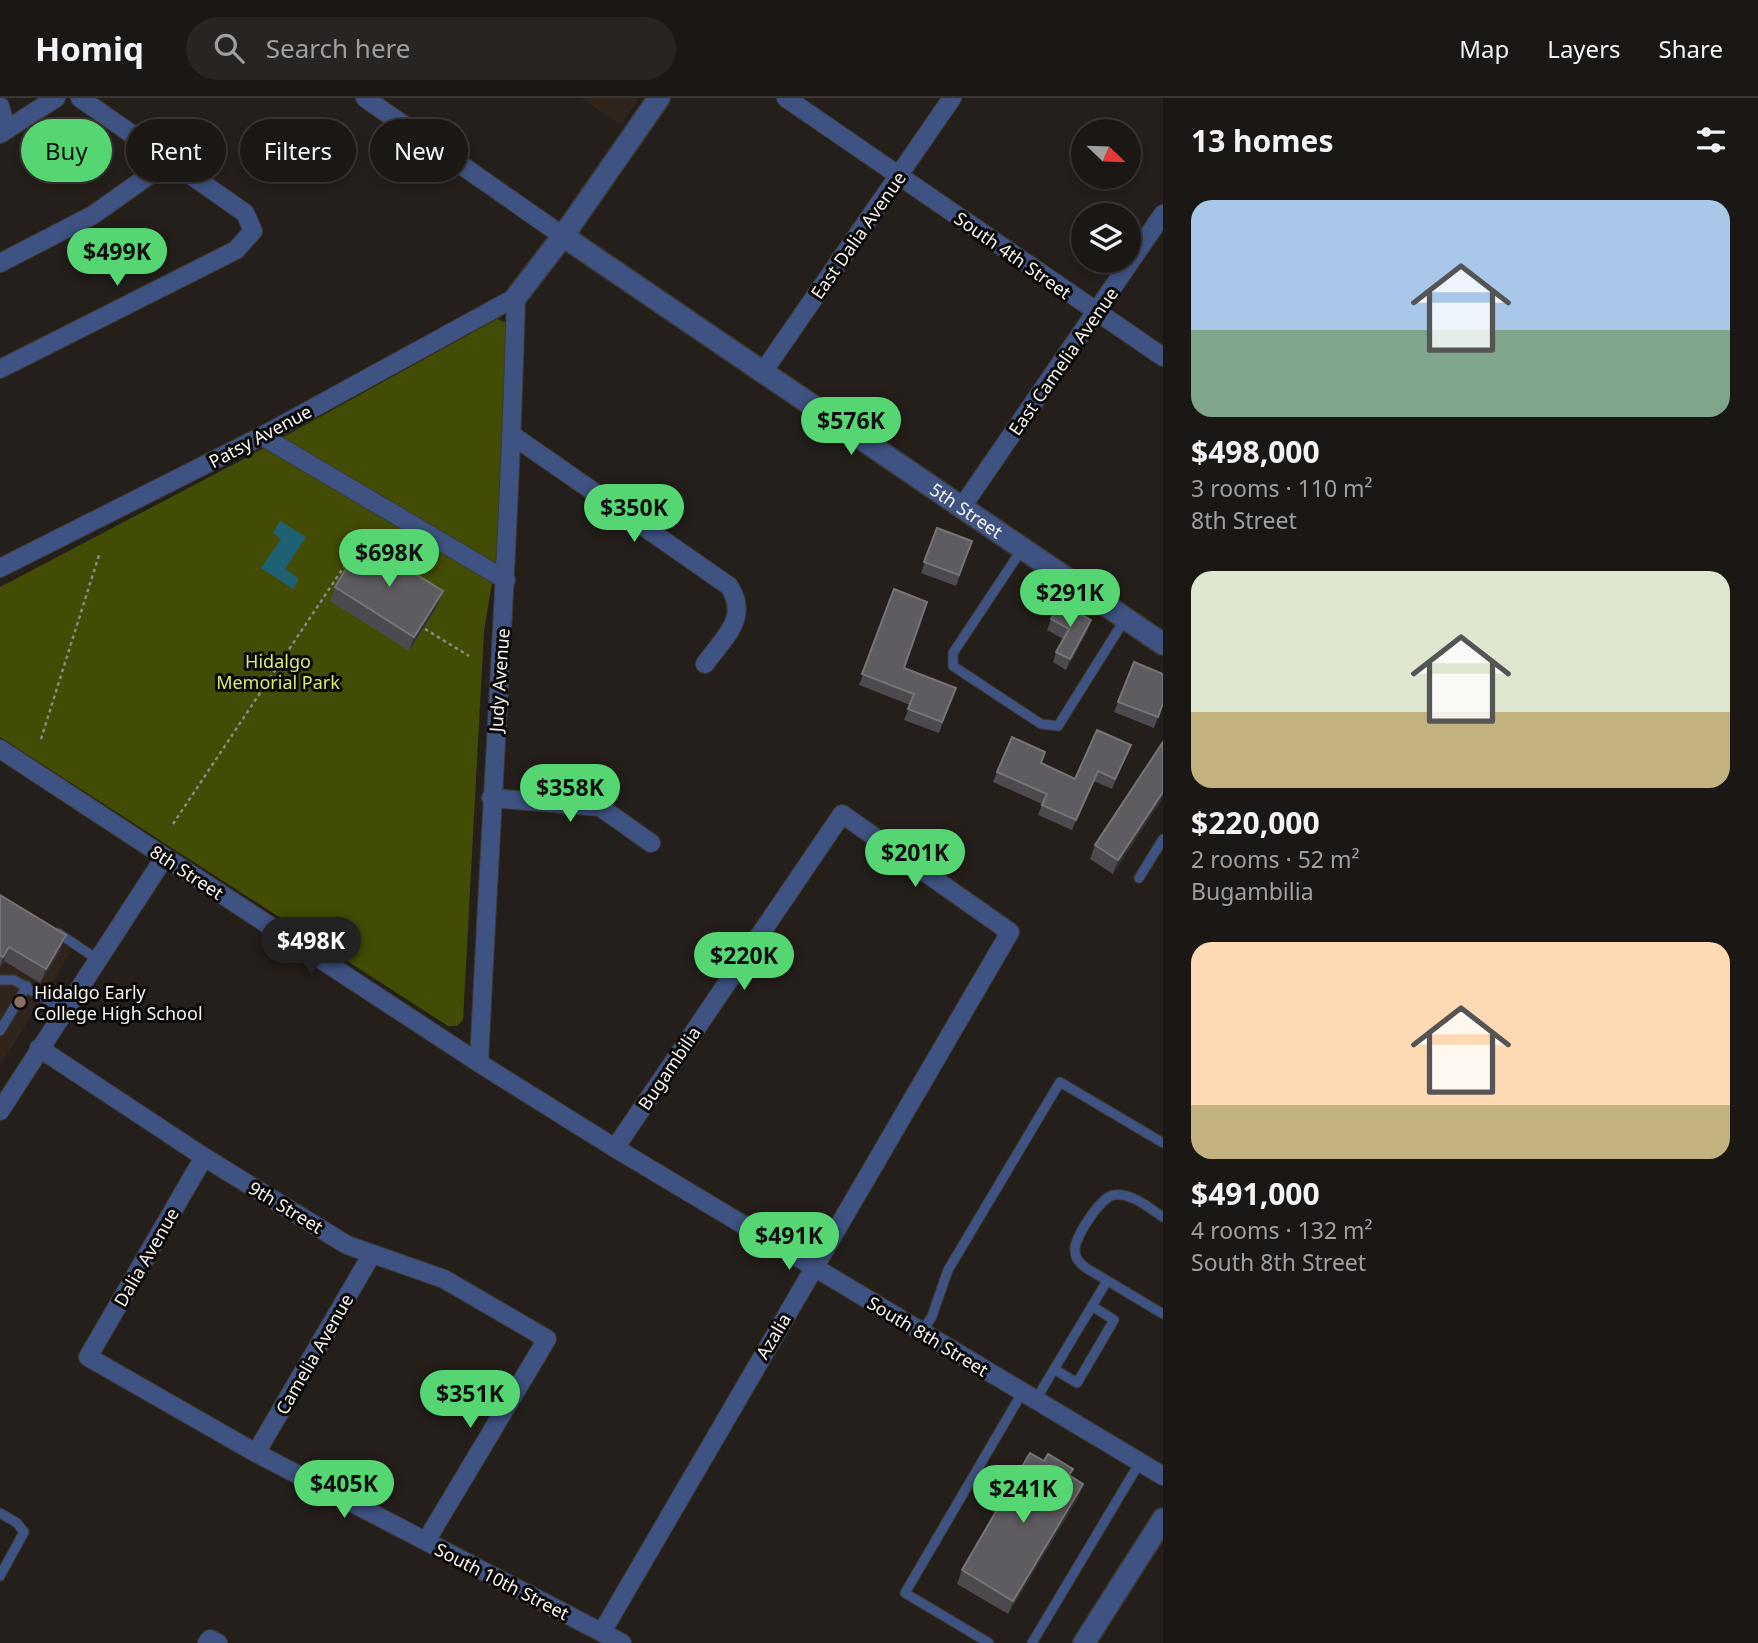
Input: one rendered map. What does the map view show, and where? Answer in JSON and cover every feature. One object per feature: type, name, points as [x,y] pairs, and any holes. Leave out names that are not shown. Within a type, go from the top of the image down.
[{"type":"street","points":[[0,106],[3,132],[56,98]]},
{"type":"street","points":[[80,98],[126,131]]},
{"type":"street","points":[[516,297],[563,236],[659,98]]},
{"type":"street","name":"South 4th Street","points":[[786,98],[1163,357]]},
{"type":"street","name":"East Dalia Avenue","points":[[763,372],[952,98]]},
{"type":"street","points":[[367,99],[563,236]]},
{"type":"street","points":[[0,263],[93,215],[139,182]]},
{"type":"street","points":[[0,369],[236,250],[253,231],[245,213],[200,182]]},
{"type":"street","name":"East Camelia Avenue","points":[[962,507],[1163,214]]},
{"type":"street","name":"5th Street","points":[[563,236],[1125,619],[1162,641]]},
{"type":"street","name":"Judy Avenue","points":[[479,1063],[491,798],[506,580],[516,297]]},
{"type":"street","name":"Patsy Avenue","points":[[0,568],[262,436],[516,297]]},
{"type":"street","points":[[512,435],[729,586],[737,598],[738,616],[705,664]]},
{"type":"street","points":[[262,436],[506,580]]},
{"type":"street","name":"8th Street","points":[[0,749],[479,1063]]},
{"type":"street","points":[[491,798],[600,807],[651,843]]},
{"type":"street","name":"Bugambilia","points":[[615,1148],[842,814],[1010,932]]},
{"type":"street","points":[[0,1111],[164,858]]},
{"type":"street","name":"Azalia","points":[[602,1632],[1010,932]]},
{"type":"street","name":"9th Street","points":[[39,1048],[204,1157],[347,1245],[444,1279],[547,1339],[426,1541]]},
{"type":"street","name":"South 8th Street","points":[[479,1063],[615,1148],[1163,1476]]},
{"type":"street","name":"Dalia Avenue","points":[[88,1357],[204,1157]]},
{"type":"street","name":"Camelia Avenue","points":[[256,1453],[372,1254]]},
{"type":"street","name":"South 10th Street","points":[[88,1357],[256,1453],[622,1643]]},
{"type":"street","points":[[1084,1643],[1163,1519]]},
{"type":"lane","points":[[1022,549],[953,653],[953,666],[1041,724],[1058,726],[1125,619]]},
{"type":"lane","points":[[1139,878],[1163,839]]},
{"type":"lane","points":[[51,929],[97,959]]},
{"type":"lane","points":[[0,980],[14,980],[27,986],[64,1010]]},
{"type":"lane","points":[[0,1031],[27,986]]},
{"type":"lane","points":[[922,1332],[932,1316],[948,1270],[1060,1082],[1163,1143]]},
{"type":"lane","points":[[1163,1217],[1128,1195],[1112,1195],[1099,1203],[1074,1247],[1076,1259],[1163,1314]]},
{"type":"lane","points":[[989,1643],[905,1593],[1028,1397],[1055,1369],[1107,1281]]},
{"type":"lane","points":[[1055,1369],[1077,1383],[1096,1351],[1114,1320],[1092,1306]]},
{"type":"lane","points":[[1032,1643],[1140,1462]]},
{"type":"lane","points":[[0,1513],[18,1523],[24,1532],[0,1576]]},
{"type":"path","points":[[173,824],[369,529]]},
{"type":"path","points":[[41,739],[100,552]]},
{"type":"path","points":[[425,629],[469,656]]},
{"type":"shaded area","points":[[581,98],[639,98],[621,125]]},
{"type":"shaded area","name":"Hidalgo Early College High School","points":[[0,903],[72,950],[0,1066]]},
{"type":"green space","name":"Hidalgo Memorial Park","points":[[497,319],[510,324],[500,534],[484,631],[463,1020],[457,1026],[448,1026],[0,737],[0,587],[240,461]]},
{"type":"water","points":[[280,521],[306,537],[285,569],[299,579],[293,589],[261,568],[281,539],[273,533]]},
{"type":"building","points":[[937,528],[972,541],[959,575],[924,562]]},
{"type":"building","points":[[363,541],[443,591],[414,637],[335,587]]},
{"type":"building","points":[[894,589],[927,602],[904,668],[956,688],[942,722],[908,709],[914,694],[862,674]]},
{"type":"building","points":[[1060,603],[1091,620],[1070,659],[1056,652],[1069,629],[1051,619]]},
{"type":"building","points":[[1134,662],[1163,674],[1163,703],[1158,717],[1118,702]]},
{"type":"building","points":[[1097,730],[1131,745],[1115,779],[1098,771],[1076,820],[1042,805],[1047,794],[997,772],[1012,737],[1045,752],[1041,763],[1075,779]]},
{"type":"building","points":[[1163,742],[1163,792],[1118,860],[1095,845]]},
{"type":"building","points":[[0,895],[66,935],[46,969],[9,947],[3,957],[0,955]]},
{"type":"building","points":[[1030,1453],[1044,1461],[1048,1454],[1073,1469],[1069,1475],[1083,1484],[1013,1601],[962,1570]]},
{"type":"place","name":"Hidalgo Early College High School","points":[[20,1002]]}]
